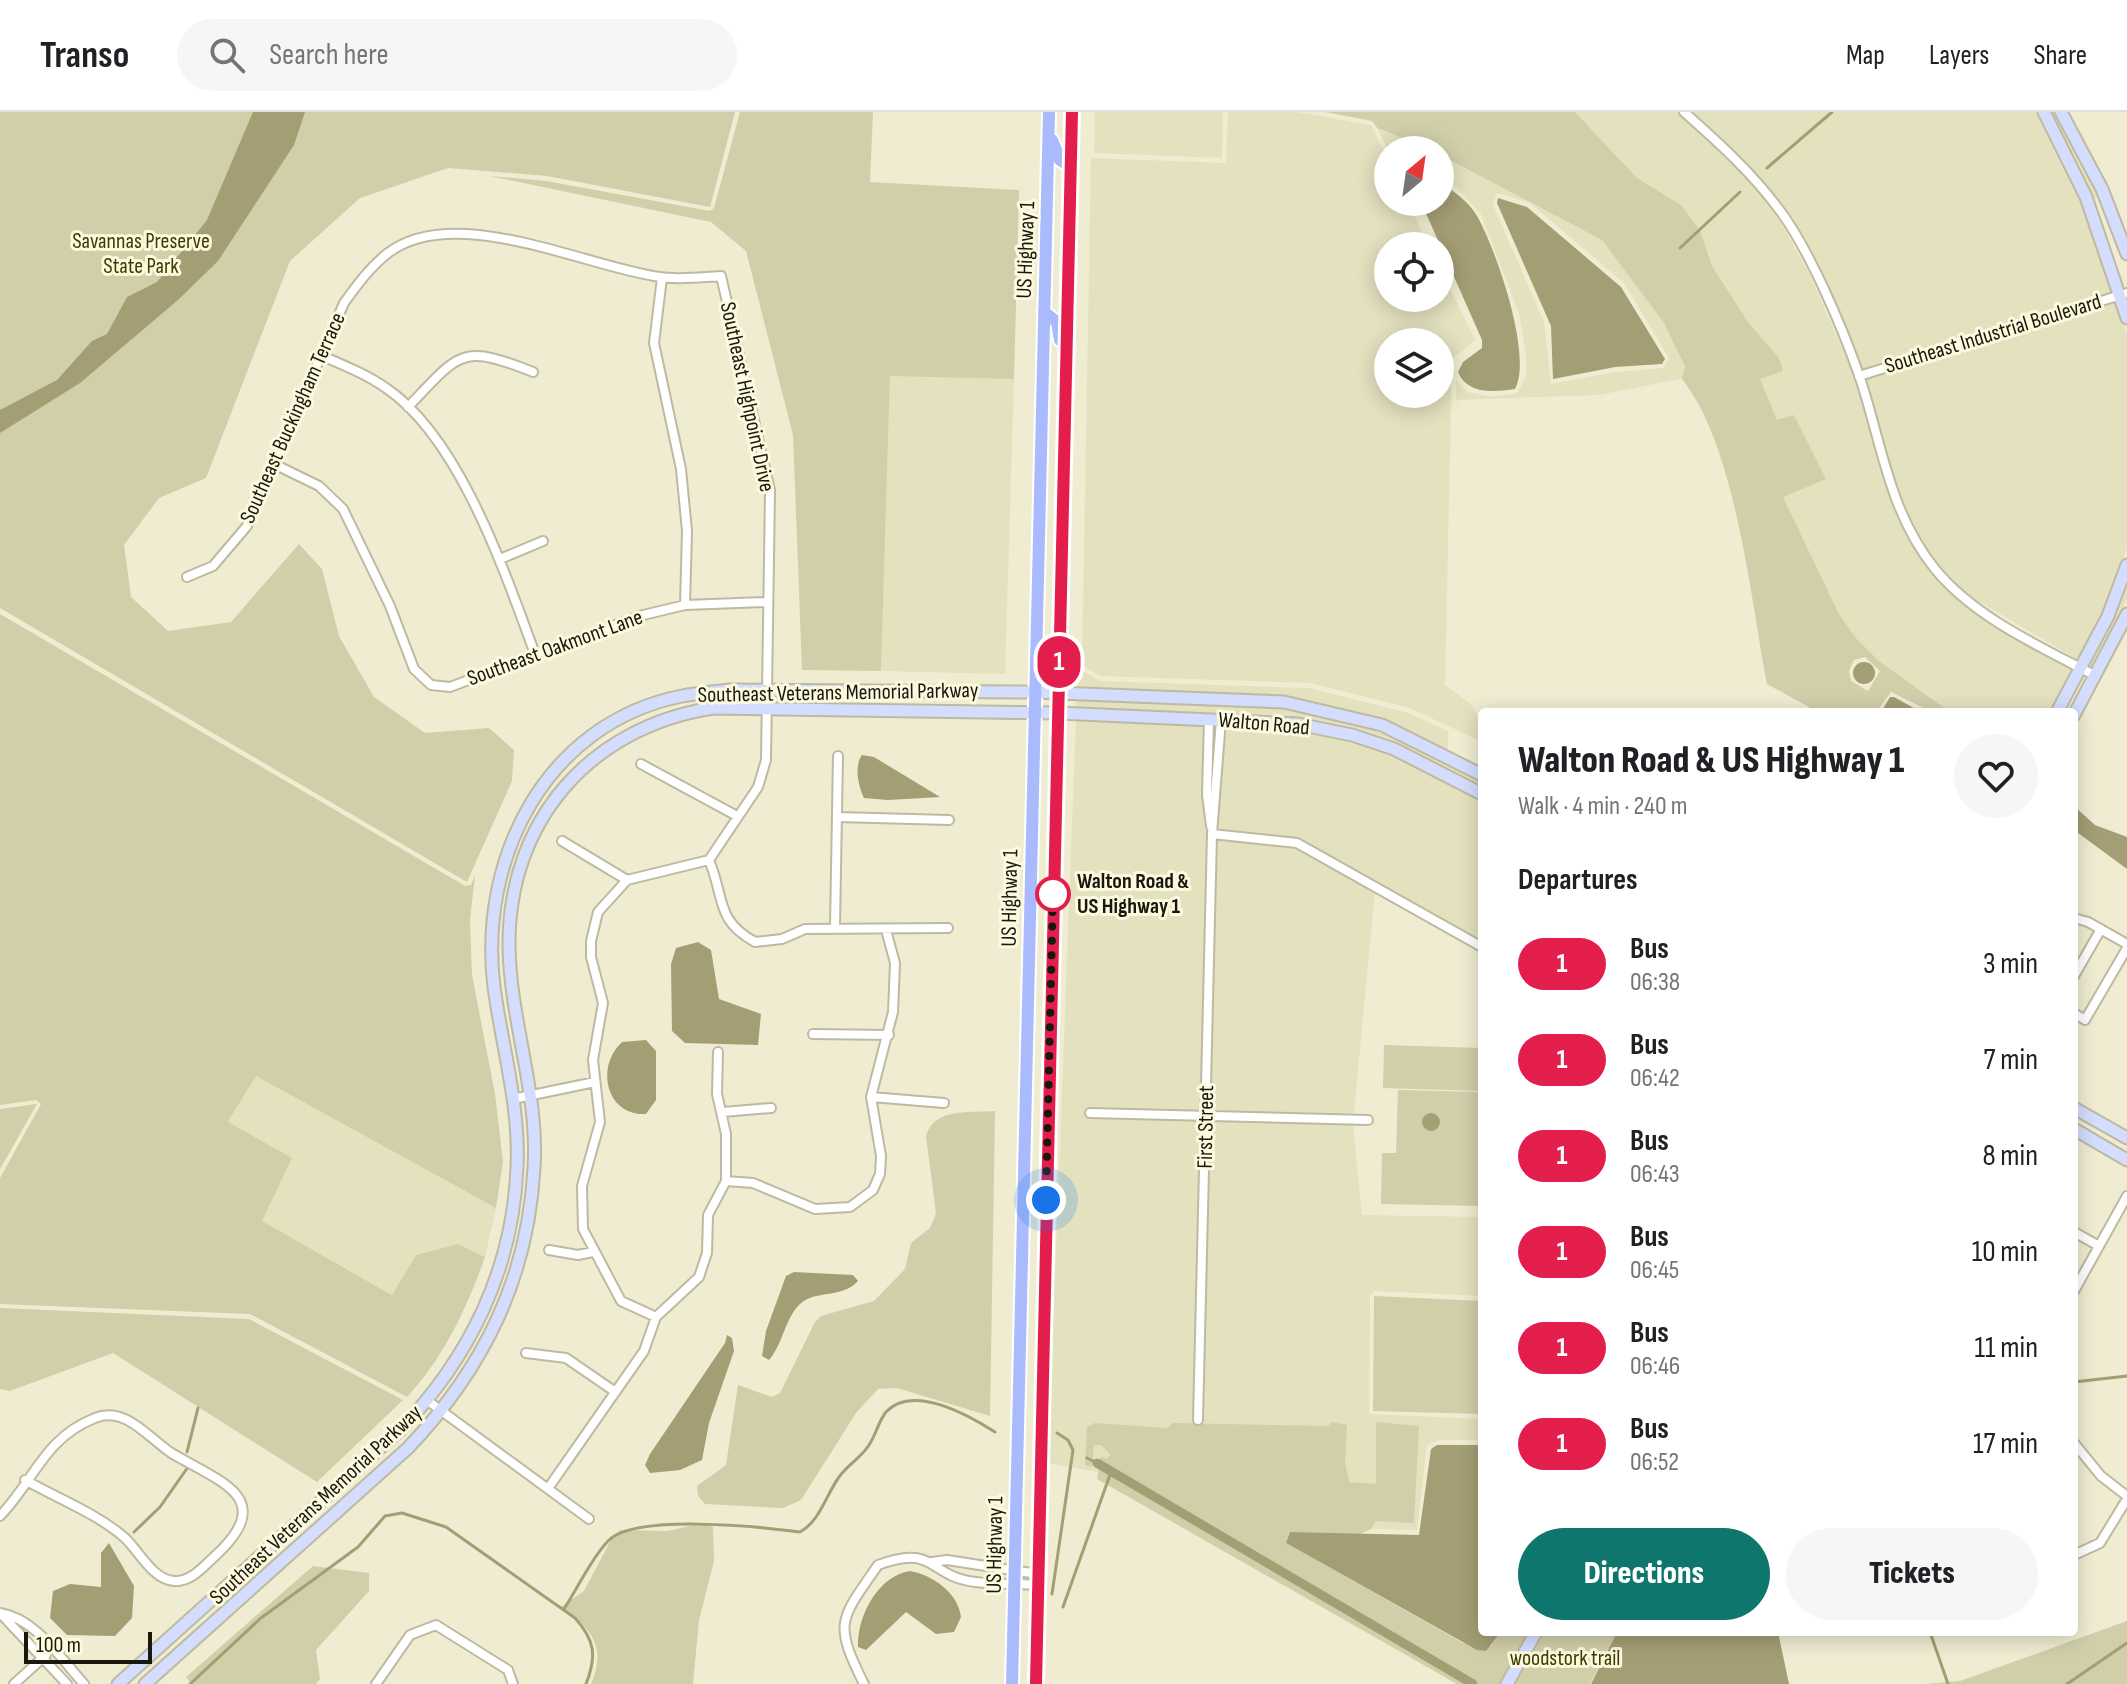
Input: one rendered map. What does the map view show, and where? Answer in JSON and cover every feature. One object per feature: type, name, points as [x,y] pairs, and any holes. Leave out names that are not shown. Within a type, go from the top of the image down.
[{"type":"main road","name":"US Highway 1","points":[[1012,1684],[1027,1082],[1032,714],[1049,112]]},
{"type":"main road","name":"US Highway 1","points":[[1036,1684],[1072,112]]},
{"type":"main road","points":[[2044,112],[2089,206],[2124,294],[2127,318]]},
{"type":"main road","points":[[2061,112],[2106,200],[2127,254]]},
{"type":"main road","points":[[1049,133],[1060,160],[1071,167]]},
{"type":"main road","points":[[2089,206],[2106,200]]},
{"type":"main road","points":[[1044,312],[1057,322],[1060,343],[1066,353]]},
{"type":"main road","points":[[2059,708],[2108,616],[2127,565]]},
{"type":"main road","points":[[2078,708],[2127,614]]},
{"type":"main road","name":"Southeast Veterans Memorial Parkway","points":[[118,1684],[355,1473],[428,1401],[477,1327],[503,1258],[517,1165],[513,1099],[494,986],[492,931],[501,867],[523,815],[559,766],[618,721],[681,696],[730,690],[1033,692]]},
{"type":"main road","name":"Walton Road","points":[[1033,692],[1242,699],[1322,709],[1382,725],[1478,773]]},
{"type":"main road","name":"Southeast Veterans Memorial Parkway","points":[[145,1684],[241,1602],[442,1413],[490,1339],[519,1266],[526,1238],[534,1168],[530,1095],[509,948],[517,875],[538,823],[571,779],[625,737],[685,712],[713,708],[1032,714]]},
{"type":"main road","name":"Walton Road","points":[[1032,714],[1298,724],[1352,735],[1394,749],[1478,792]]},
{"type":"main road","points":[[1027,1082],[1038,1108],[1048,1117]]},
{"type":"main road","points":[[2078,1110],[2127,1138]]},
{"type":"main road","points":[[2078,1131],[2127,1160]]},
{"type":"main road","points":[[1507,1684],[1534,1636]]},
{"type":"street","points":[[1684,112],[1744,167],[1780,211],[1814,273],[1859,376],[1895,501],[1912,536],[1935,569],[1964,599],[2096,676]]},
{"type":"street","name":"Southeast Buckingham Terrace","points":[[187,577],[213,566],[229,551],[247,526],[344,303],[362,278],[390,251],[417,241],[452,234],[489,235],[662,278],[721,276]]},
{"type":"street","name":"Southeast Highpoint Drive","points":[[709,860],[764,773],[765,691],[769,655],[770,490],[721,276]]},
{"type":"street","points":[[662,278],[654,343],[681,469],[687,531],[685,605]]},
{"type":"street","name":"Southeast Industrial Boulevard","points":[[1859,376],[2124,294]]},
{"type":"street","points":[[320,355],[387,389],[408,407],[463,485],[500,559],[535,654]]},
{"type":"street","points":[[408,407],[445,368],[467,355],[490,355],[533,372]]},
{"type":"street","name":"Southeast Oakmont Lane","points":[[276,465],[319,486],[343,509],[390,606],[414,669],[431,685],[450,687],[639,616],[685,605],[767,602]]},
{"type":"street","points":[[500,559],[543,541]]},
{"type":"street","name":"First Street","points":[[1198,1420],[1212,834],[1207,795],[1215,720]]},
{"type":"street","points":[[835,927],[838,756]]},
{"type":"street","points":[[641,764],[737,816]]},
{"type":"street","points":[[837,817],[949,820]]},
{"type":"street","points":[[1212,834],[1297,843],[1478,945]]},
{"type":"street","points":[[562,841],[627,880]]},
{"type":"street","points":[[656,1317],[621,1301],[583,1229],[580,1205],[600,1122],[593,1060],[603,1003],[591,957],[593,927],[610,895],[627,880],[709,860],[728,923],[755,942],[782,939],[805,929],[948,928]]},
{"type":"street","points":[[2078,920],[2101,929],[2127,946],[2085,1020],[2078,1016]]},
{"type":"street","points":[[2078,969],[2101,929]]},
{"type":"street","points":[[726,1181],[753,1183],[815,1209],[850,1207],[873,1190],[880,1174],[881,1156],[871,1097],[889,1035],[895,963],[886,930]]},
{"type":"street","points":[[813,1034],[889,1035]]},
{"type":"street","points":[[549,1487],[644,1351],[656,1317],[699,1277],[707,1253],[708,1215],[726,1181],[723,1112],[717,1094],[718,1052]]},
{"type":"street","points":[[513,1099],[595,1082]]},
{"type":"street","points":[[871,1097],[944,1103]]},
{"type":"street","points":[[723,1112],[771,1108]]},
{"type":"street","points":[[1090,1113],[1368,1120]]},
{"type":"street","points":[[2078,1284],[2127,1196]]},
{"type":"street","points":[[2078,1234],[2099,1246]]},
{"type":"street","points":[[549,1250],[578,1255],[593,1252]]},
{"type":"street","points":[[526,1353],[566,1358],[614,1391]]},
{"type":"street","points":[[428,1401],[589,1519]]},
{"type":"street","points":[[0,1516],[25,1480],[51,1446],[93,1418],[107,1414],[126,1418],[170,1453],[233,1488],[241,1498],[242,1525],[232,1541],[196,1573],[183,1580],[169,1580],[158,1574],[121,1535],[25,1480]]},
{"type":"street","points":[[2078,1448],[2101,1476],[2127,1498],[2100,1543],[2078,1553]]},
{"type":"street","points":[[864,1684],[842,1633],[854,1599],[878,1565],[909,1555],[932,1562],[947,1560],[1038,1580]]},
{"type":"street","points":[[932,1562],[945,1574],[974,1582],[1014,1577]]},
{"type":"street","points":[[0,1613],[13,1615],[27,1623],[84,1684]]},
{"type":"street","points":[[0,1613],[67,1684]]},
{"type":"street","points":[[376,1684],[410,1635],[436,1625],[508,1670],[513,1684]]},
{"type":"street","points":[[14,1684],[52,1649]]},
{"type":"street","points":[[23,1676],[30,1684]]},
{"type":"shaded area","points":[[253,112],[305,112],[294,145],[218,261],[178,300],[80,383],[0,433],[0,410],[57,380],[92,341],[107,334],[127,297],[157,282],[207,220]]},
{"type":"shaded area","points":[[1095,112],[1223,112],[1222,158],[1094,153]]},
{"type":"shaded area","points":[[1228,112],[1297,112],[1371,125],[1376,136],[1374,216],[1415,216],[1422,232],[1374,232],[1374,312],[1454,312],[1454,297],[1475,340],[1454,357],[1454,328],[1374,328],[1374,408],[1451,408],[1445,685],[1471,704],[1478,717],[1478,740],[1410,708],[1310,683],[1100,676],[1082,665],[1091,158],[1226,163]]},
{"type":"shaded area","points":[[1575,112],[1676,112],[1740,171],[1776,214],[1810,275],[1855,378],[1891,503],[1908,538],[1932,573],[1962,603],[2075,670],[2054,708],[1944,708],[1879,661],[1856,638],[1839,614],[1783,497],[1777,421],[1760,378],[1782,371],[1779,358],[1748,322],[1712,266],[1700,230],[1681,205],[1637,178]]},
{"type":"shaded area","points":[[1692,112],[2039,112],[2082,199],[2114,292],[1862,370],[1819,270],[1784,208],[1747,163]]},
{"type":"shaded area","points":[[2049,112],[2055,112],[2100,197],[2092,200]]},
{"type":"shaded area","points":[[1378,130],[1403,136],[1381,136]]},
{"type":"shaded area","points":[[1454,162],[1602,240],[1664,323],[1685,368],[1684,378],[1599,395],[1456,400],[1456,380],[1468,392],[1492,397],[1517,393],[1526,377],[1526,355],[1519,314],[1481,214],[1456,187]],"holes":[[[1497,193],[1530,203],[1624,283],[1669,358],[1664,368],[1615,372],[1551,384],[1544,322],[1493,205]]]},
{"type":"shaded area","points":[[1454,192],[1474,211],[1485,232],[1516,328],[1519,373],[1515,389],[1490,391],[1475,388],[1468,385],[1458,372],[1463,362],[1482,348],[1482,340],[1454,277],[1454,232],[1434,232],[1427,216],[1454,216]]},
{"type":"shaded area","points":[[1498,198],[1527,207],[1621,287],[1665,359],[1662,364],[1615,367],[1553,379],[1551,326],[1497,203]]},
{"type":"shaded area","points":[[2117,301],[2127,335],[2127,548],[2104,614],[2080,661],[1968,595],[1939,565],[1921,541],[1899,499],[1865,379]]},
{"type":"shaded area","points":[[890,375],[1014,379],[1005,674],[881,671]]},
{"type":"shaded area","points":[[2127,578],[2127,598],[2120,619],[2094,669],[2088,666]]},
{"type":"shaded area","points":[[1864,662],[1872,665],[1875,673],[1872,681],[1864,684],[1856,681],[1853,673],[1856,665]]},
{"type":"shaded area","points":[[1078,668],[1100,681],[1308,688],[1408,713],[1448,731],[1448,751],[1384,720],[1285,697],[1077,688]]},
{"type":"shaded area","points":[[1890,697],[1894,697],[1914,708],[1883,708]]},
{"type":"shaded area","points":[[1077,698],[1280,706],[1373,730],[1436,756],[1478,779],[1478,787],[1396,745],[1298,719],[1076,709]]},
{"type":"shaded area","points":[[1076,719],[1204,724],[1202,796],[1208,839],[1193,1425],[1202,1424],[1217,840],[1295,848],[1375,891],[1353,1123],[1362,1215],[1478,1217],[1478,1296],[1374,1291],[1370,1296],[1369,1414],[1478,1419],[1478,1440],[1438,1440],[1427,1445],[1417,1530],[1290,1527],[1253,1549],[1101,1457],[1098,1472],[1048,1463]]},
{"type":"shaded area","points":[[1226,725],[1297,729],[1351,740],[1392,754],[1478,798],[1478,939],[1298,839],[1218,830]]},
{"type":"shaded area","points":[[862,755],[874,757],[940,797],[864,798],[858,776]]},
{"type":"shaded area","points":[[2078,810],[2095,825],[2127,837],[2127,869],[2078,833]]},
{"type":"shaded area","points":[[698,942],[711,950],[719,999],[761,1014],[758,1045],[685,1043],[672,1031],[671,964],[676,948]]},
{"type":"shaded area","points":[[646,1040],[656,1051],[656,1100],[646,1114],[632,1113],[614,1099],[607,1076],[609,1064],[622,1042]]},
{"type":"shaded area","points":[[256,1076],[496,1208],[485,1257],[458,1244],[416,1255],[393,1295],[261,1221],[228,1123]]},
{"type":"shaded area","points":[[1431,1113],[1440,1122],[1431,1131],[1422,1122]]},
{"type":"shaded area","points":[[794,1272],[853,1275],[858,1281],[845,1290],[807,1299],[800,1304],[769,1360],[762,1356],[766,1331],[786,1276]]},
{"type":"shaded area","points":[[727,1335],[732,1338],[734,1351],[709,1423],[702,1460],[680,1470],[650,1473],[645,1465],[650,1454],[725,1343]]},
{"type":"shaded area","points":[[1437,1445],[1478,1445],[1478,1636],[1498,1636],[1486,1651],[1477,1650],[1286,1543],[1290,1532],[1419,1535],[1431,1449]]},
{"type":"shaded area","points":[[109,1543],[134,1586],[132,1618],[115,1636],[67,1635],[50,1618],[53,1591],[70,1584],[101,1587],[101,1553]]},
{"type":"shaded area","points":[[910,1571],[927,1576],[943,1586],[955,1600],[961,1617],[954,1632],[936,1634],[906,1612],[866,1650],[858,1647],[861,1623],[872,1599],[888,1581]]},
{"type":"shaded area","points":[[1615,1636],[1779,1636],[1789,1684],[1591,1684]]},
{"type":"green space","name":"Savannas Preserve State Park","points":[[0,112],[735,112],[710,207],[547,176],[448,168],[360,198],[290,261],[206,478],[159,498],[124,545],[131,597],[168,631],[231,622],[299,544],[322,569],[339,636],[374,697],[425,733],[489,728],[514,750],[512,781],[467,882],[0,608]]},
{"type":"green space","points":[[740,112],[873,112],[870,182],[1019,190],[1014,379],[890,376],[881,671],[802,670],[793,435],[746,251],[711,222],[490,176],[546,181],[710,211],[714,208]]},
{"type":"green space","points":[[1325,112],[1575,112],[1637,178],[1681,205],[1700,230],[1712,266],[1748,322],[1779,358],[1783,371],[1760,379],[1777,420],[1794,415],[1826,479],[1783,497],[1839,614],[1856,638],[1879,661],[1944,708],[1924,708],[1891,692],[1879,708],[1811,708],[1767,684],[1747,567],[1728,482],[1716,443],[1682,379],[1685,367],[1664,323],[1602,240],[1454,162],[1454,136],[1394,134],[1378,129],[1372,121]],"holes":[[[1865,657],[1880,671],[1868,691],[1851,681],[1849,671],[1854,660]]]},
{"type":"green space","points":[[0,614],[465,886],[471,885],[475,875],[470,920],[472,975],[495,1094],[503,1162],[496,1208],[256,1076],[228,1122],[292,1158],[262,1221],[392,1295],[416,1255],[458,1244],[485,1257],[453,1331],[407,1397],[250,1314],[0,1304],[0,1178],[41,1104],[36,1100],[0,1105]]},
{"type":"green space","points":[[1384,1045],[1478,1048],[1478,1091],[1383,1088]]},
{"type":"green space","points":[[1398,1090],[1478,1092],[1478,1206],[1381,1204],[1382,1153],[1396,1153]]},
{"type":"green space","points":[[37,1104],[0,1169],[0,1109]]},
{"type":"green space","points":[[995,1111],[990,1416],[897,1388],[878,1389],[856,1413],[801,1500],[783,1508],[705,1504],[698,1496],[697,1486],[726,1465],[738,1385],[772,1397],[780,1393],[815,1322],[821,1316],[874,1301],[905,1269],[911,1243],[930,1228],[936,1214],[926,1136],[930,1127],[937,1120],[954,1113]]},
{"type":"green space","points":[[1374,1296],[1478,1301],[1478,1414],[1373,1411]]},
{"type":"green space","points":[[0,1308],[249,1319],[403,1400],[317,1482],[113,1353],[10,1391],[0,1389]]},
{"type":"green space","points":[[1332,1422],[1347,1425],[1345,1462],[1349,1482],[1376,1484],[1376,1422],[1419,1426],[1414,1523],[1376,1521],[1371,1529],[1360,1534],[1290,1532],[1286,1543],[1463,1643],[1490,1647],[1498,1636],[1528,1636],[1500,1684],[1457,1684],[1097,1479],[1101,1456],[1106,1459],[1111,1455],[1101,1445],[1094,1445],[1092,1467],[1085,1465],[1087,1427],[1095,1423],[1167,1428],[1173,1423],[1328,1426]]},
{"type":"green space","points":[[702,1523],[713,1527],[714,1561],[699,1620],[693,1684],[591,1684],[597,1660],[594,1640],[581,1623],[561,1607],[584,1591],[612,1538],[620,1530],[668,1531]]},
{"type":"green space","points":[[313,1566],[369,1573],[369,1591],[316,1650],[320,1679],[316,1684],[191,1684],[186,1677]]},
{"type":"green space","points":[[2127,1621],[2127,1684],[1926,1684],[1960,1681]]},
{"type":"green space","name":"woodstork trail","points":[[1539,1636],[1615,1636],[1590,1684],[1514,1684]]},
{"type":"waterway","points":[[1767,168],[1832,112]]},
{"type":"waterway","points":[[1680,248],[1740,192]]},
{"type":"waterway","points":[[2078,1382],[2127,1376]]},
{"type":"waterway","points":[[564,1609],[608,1541],[622,1532],[644,1527],[700,1524],[800,1532],[818,1515],[834,1484],[866,1450],[886,1412],[897,1404],[926,1401],[941,1405],[995,1432]]},
{"type":"waterway","points":[[187,1452],[198,1408]]},
{"type":"waterway","points":[[1052,1594],[1073,1450],[1068,1440],[1057,1433]]},
{"type":"waterway","points":[[1087,1458],[1097,1463]]},
{"type":"waterway","points":[[1097,1463],[1473,1684]]},
{"type":"waterway","points":[[134,1532],[160,1507],[188,1467]]},
{"type":"waterway","points":[[1063,1607],[1111,1472]]},
{"type":"waterway","points":[[190,1684],[261,1618],[358,1547],[385,1516],[402,1513],[446,1527],[575,1618],[587,1634],[592,1649],[592,1665],[586,1684]]},
{"type":"waterway","points":[[1931,1636],[1948,1684]]},
{"type":"waterway","points":[[2067,1684],[2127,1643]]},
{"type":"bus line","name":"1","points":[[1036,1684],[1072,112]]},
{"type":"place","name":"Walton Road & US Highway 1","points":[[1053,894]]},
{"type":"route","points":[[1046,1200],[1053,891],[1053,894]]}]
